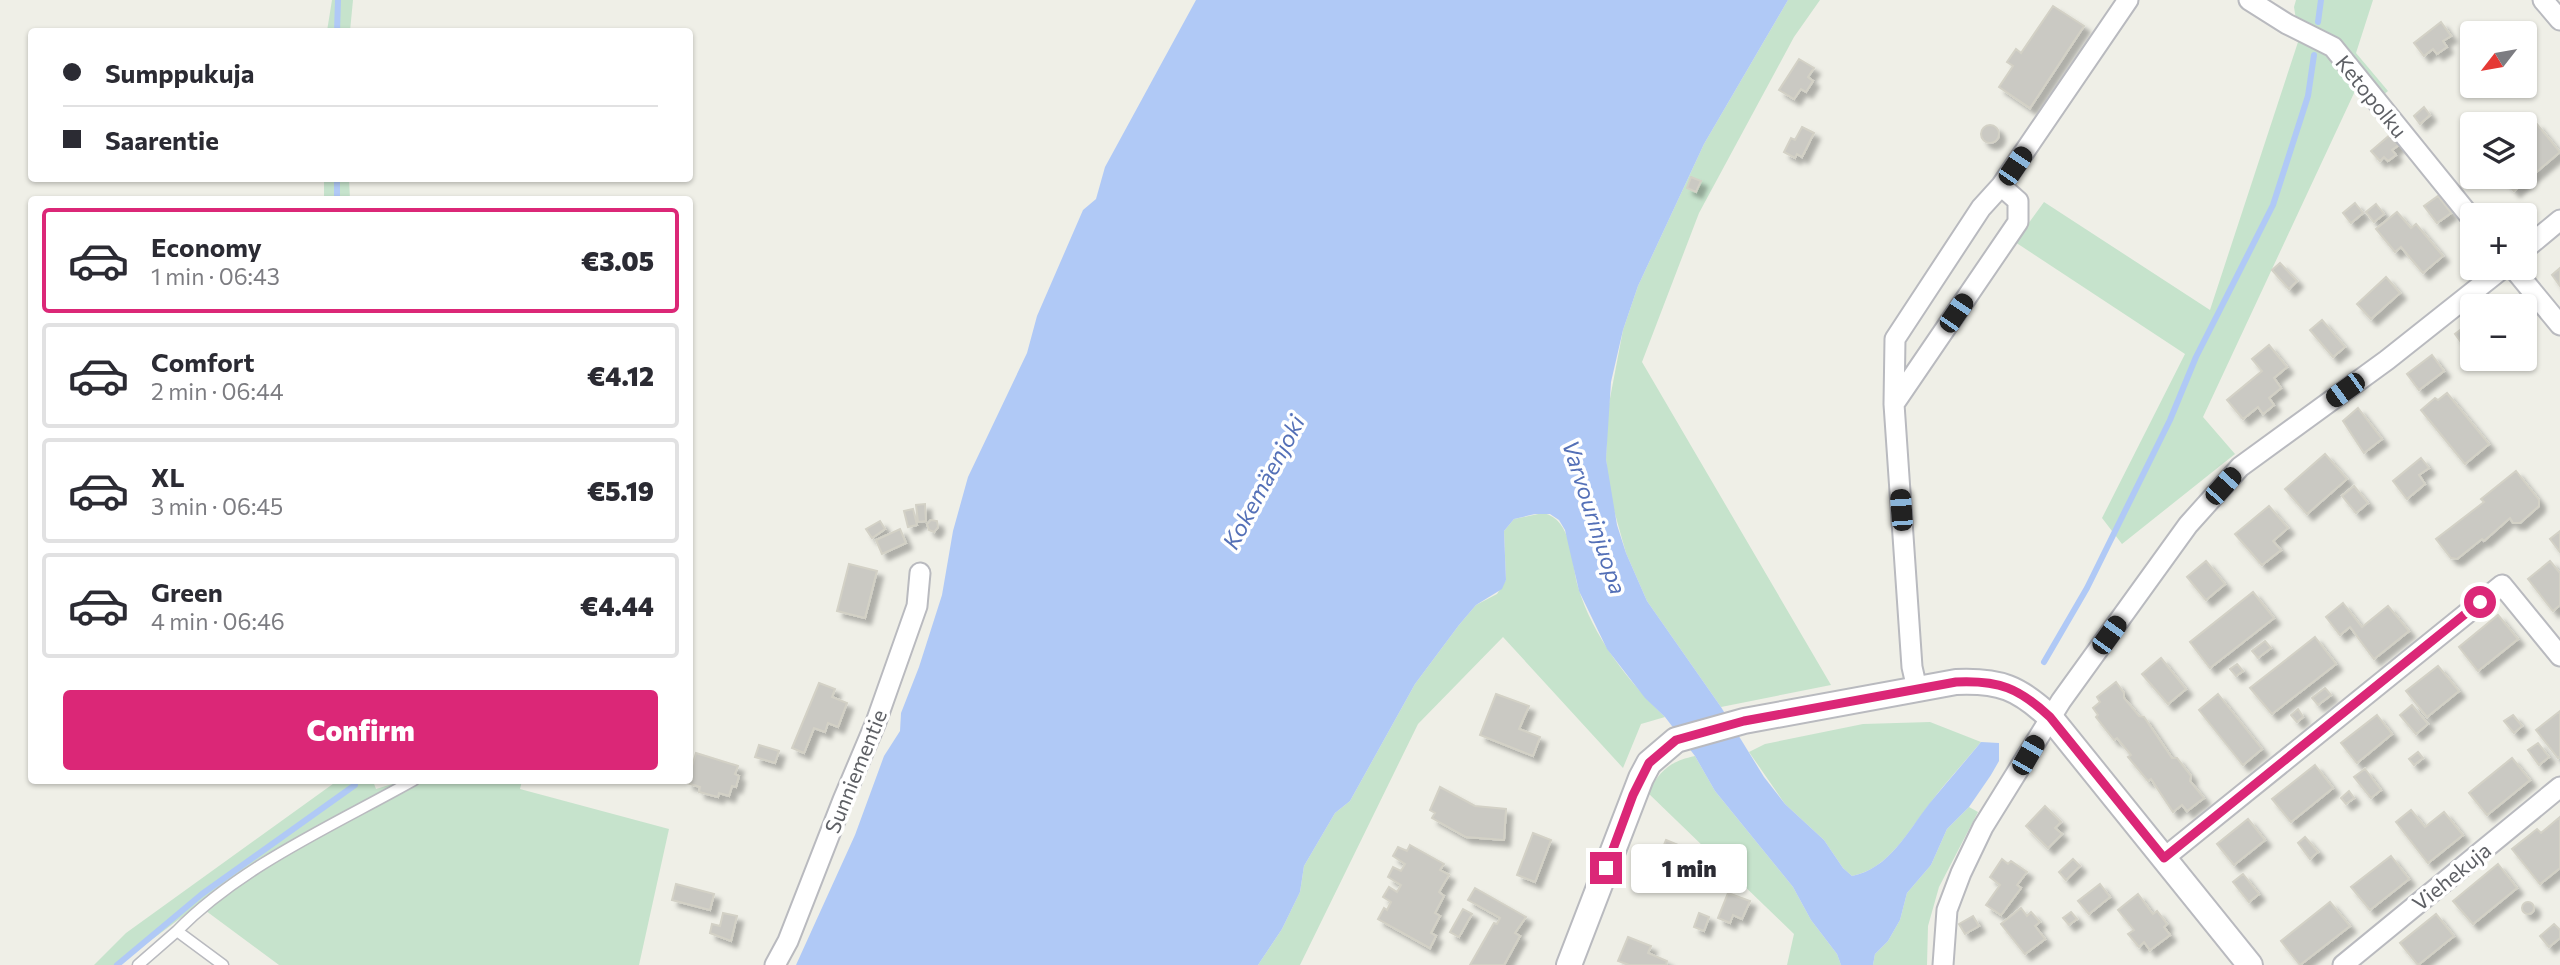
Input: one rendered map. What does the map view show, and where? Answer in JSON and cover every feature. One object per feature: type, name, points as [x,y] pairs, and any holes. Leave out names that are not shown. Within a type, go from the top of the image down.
[{"type":"street","points":[[1917,689],[1912,667],[1894,404],[1895,339],[1980,208],[2001,186],[2128,0]]},
{"type":"street","name":"Ketopolku","points":[[2249,0],[2287,24],[2333,47],[2460,204]]},
{"type":"street","points":[[2543,0],[2560,20]]},
{"type":"street","points":[[1894,404],[2018,222],[2018,201],[2001,186]]},
{"type":"street","points":[[2537,239],[2560,220]]},
{"type":"street","points":[[1944,965],[1947,910],[1983,827],[2050,717],[2188,524],[2240,467],[2387,360],[2488,280]]},
{"type":"street","points":[[2523,280],[2560,325]]},
{"type":"street","name":"Sunniementie","points":[[775,965],[788,941],[876,722],[917,606],[920,573]]},
{"type":"street","points":[[2164,858],[2502,585],[2560,656]]},
{"type":"street","points":[[1569,965],[1641,778],[1649,763],[1676,740],[1744,721],[1956,682],[1980,681],[2007,685],[2030,698],[2050,717],[2250,965]]},
{"type":"street","name":"Viehekuja","points":[[2343,965],[2560,787]]},
{"type":"lane","points":[[138,965],[193,914],[215,898],[308,836],[406,784]]},
{"type":"lane","points":[[177,931],[223,965]]},
{"type":"green space","points":[[332,0],[353,0],[350,28],[327,28]]},
{"type":"green space","points":[[1788,0],[1820,0],[1794,37],[1699,213],[1642,362],[1831,685],[1721,707],[1647,601],[1626,553],[1610,496],[1606,459],[1608,409],[1623,330],[1638,286],[1704,144]]},
{"type":"green space","points":[[2296,0],[2373,0],[2356,53],[2388,91],[2370,106],[2355,91],[2203,417],[2235,454],[2122,544],[2102,518],[2185,354],[2015,242],[2044,202],[2210,310],[2299,39],[2294,7]]},
{"type":"green space","points":[[324,182],[349,182],[350,196],[324,196]]},
{"type":"green space","points":[[1543,513],[1553,517],[1565,533],[1578,587],[1602,641],[1638,689],[1665,717],[1641,724],[1623,768],[1503,637],[1418,724],[1300,965],[1258,965],[1282,929],[1300,892],[1304,866],[1335,813],[1350,801],[1415,684],[1476,605],[1497,594],[1506,580],[1504,531],[1514,519]]},
{"type":"green space","points":[[1930,722],[1981,742],[1896,848],[1876,866],[1852,876],[1843,868],[1824,840],[1785,804],[1749,752],[1765,744],[1863,724]]},
{"type":"green space","points":[[1695,756],[1715,791],[1793,887],[1811,920],[1837,954],[1841,965],[1787,965],[1794,934],[1647,792],[1666,768]]},
{"type":"green space","points":[[333,784],[374,784],[376,789],[392,784],[521,784],[520,789],[669,829],[639,965],[279,965],[198,905],[118,965],[94,965],[126,933]]},
{"type":"green space","points":[[1969,807],[1978,812],[1939,887],[1928,926],[1927,965],[1873,965],[1875,954],[1888,941],[1900,920],[1907,893],[1931,865],[1947,829]]},
{"type":"water","points":[[1196,0],[1788,0],[1704,144],[1638,286],[1623,330],[1611,382],[1606,459],[1617,525],[1647,601],[1721,707],[1764,777],[1785,804],[1824,840],[1843,868],[1852,876],[1877,866],[1896,848],[1981,742],[1999,743],[1999,761],[1969,807],[1947,829],[1931,865],[1907,893],[1900,920],[1888,941],[1875,954],[1873,965],[1841,965],[1837,954],[1811,920],[1793,887],[1715,791],[1695,756],[1665,717],[1645,698],[1607,649],[1579,591],[1565,530],[1559,520],[1550,514],[1535,514],[1514,519],[1504,531],[1506,580],[1502,589],[1476,605],[1415,684],[1350,801],[1335,813],[1304,866],[1300,892],[1282,929],[1258,965],[796,965],[855,835],[884,756],[900,731],[901,713],[942,595],[953,531],[968,477],[1027,353],[1037,316],[1083,210],[1096,199],[1105,167]]},
{"type":"building","points":[[2053,6],[2084,26],[2030,108],[1999,87],[2013,66],[2007,62],[2016,49],[2021,53]]},
{"type":"building","points":[[2441,22],[2451,36],[2443,41],[2447,47],[2437,54],[2433,49],[2424,56],[2414,43]]},
{"type":"building","points":[[1799,59],[1814,68],[1808,77],[1813,81],[1806,92],[1801,89],[1794,99],[1779,90]]},
{"type":"building","points":[[2424,107],[2430,115],[2420,124],[2414,116]]},
{"type":"building","points":[[2537,124],[2560,152],[2537,172]]},
{"type":"building","points":[[1990,125],[1996,128],[1999,134],[1996,140],[1990,143],[1984,140],[1981,134],[1984,128]]},
{"type":"building","points":[[1802,127],[1814,133],[1802,157],[1797,154],[1795,158],[1784,152],[1791,138],[1795,140]]},
{"type":"building","points":[[2391,134],[2400,144],[2392,150],[2396,155],[2388,161],[2384,157],[2380,161],[2371,151]]},
{"type":"building","points":[[1691,177],[1701,181],[1696,192],[1687,188]]},
{"type":"building","points":[[2438,196],[2451,213],[2437,223],[2424,206]]},
{"type":"building","points":[[2355,203],[2363,213],[2351,223],[2343,213]]},
{"type":"building","points":[[2376,204],[2384,214],[2374,222],[2366,212]]},
{"type":"building","points":[[2397,212],[2411,228],[2416,224],[2443,256],[2423,273],[2401,247],[2395,252],[2376,229]]},
{"type":"building","points":[[2280,263],[2297,281],[2289,289],[2272,270]]},
{"type":"building","points":[[2560,268],[2560,286],[2552,275]]},
{"type":"building","points":[[2386,277],[2400,293],[2371,319],[2357,304]]},
{"type":"building","points":[[2322,320],[2345,347],[2333,357],[2310,330]]},
{"type":"building","points":[[2269,345],[2287,367],[2274,378],[2281,388],[2269,398],[2274,405],[2263,414],[2258,407],[2243,419],[2227,400],[2262,371],[2252,359]]},
{"type":"building","points":[[2432,355],[2444,371],[2419,390],[2407,374]]},
{"type":"building","points":[[2447,393],[2489,444],[2465,464],[2421,410],[2435,398],[2438,400]]},
{"type":"building","points":[[2358,408],[2382,439],[2364,453],[2343,421]]},
{"type":"building","points":[[2325,454],[2347,479],[2307,514],[2285,489]]},
{"type":"building","points":[[2421,458],[2429,468],[2419,475],[2425,484],[2407,499],[2393,481]]},
{"type":"building","points":[[2516,471],[2539,500],[2539,506],[2520,523],[2513,523],[2510,518],[2484,541],[2482,539],[2457,559],[2451,558],[2436,539],[2484,502],[2481,499]]},
{"type":"building","points":[[2354,486],[2368,503],[2356,513],[2342,496]]},
{"type":"building","points":[[925,504],[926,521],[918,522],[916,505]]},
{"type":"building","points":[[2269,506],[2288,528],[2273,541],[2281,550],[2262,565],[2235,534]]},
{"type":"building","points":[[913,509],[917,525],[908,527],[904,511]]},
{"type":"building","points":[[931,520],[937,521],[938,527],[934,532],[929,530],[927,524]]},
{"type":"building","points":[[880,521],[885,529],[872,538],[866,529]]},
{"type":"building","points":[[900,529],[906,543],[882,554],[876,540]]},
{"type":"building","points":[[2560,531],[2560,552],[2550,539]]},
{"type":"building","points":[[2206,561],[2225,584],[2206,600],[2187,577]]},
{"type":"building","points":[[2550,561],[2560,573],[2560,605],[2553,611],[2528,579]]},
{"type":"building","points":[[849,564],[877,571],[865,618],[837,611]]},
{"type":"building","points":[[2253,592],[2274,618],[2210,668],[2190,642]]},
{"type":"building","points":[[2343,603],[2362,627],[2388,606],[2409,631],[2374,659],[2350,627],[2340,635],[2326,617]]},
{"type":"building","points":[[2498,615],[2518,639],[2478,671],[2459,647]]},
{"type":"building","points":[[2315,637],[2336,664],[2272,714],[2250,688]]},
{"type":"building","points":[[2265,641],[2271,648],[2258,658],[2252,651]]},
{"type":"building","points":[[2161,658],[2186,689],[2168,704],[2142,674]]},
{"type":"building","points":[[2237,664],[2243,671],[2236,676],[2230,669]]},
{"type":"building","points":[[2438,666],[2459,691],[2427,717],[2406,691]]},
{"type":"building","points":[[2116,682],[2124,693],[2124,698],[2139,716],[2144,717],[2172,758],[2177,758],[2204,798],[2187,811],[2182,805],[2173,812],[2151,779],[2148,781],[2128,757],[2131,755],[2117,738],[2114,740],[2096,717],[2098,715],[2093,708],[2100,702],[2097,697]]},
{"type":"building","points":[[819,683],[835,689],[832,697],[847,703],[838,727],[828,723],[825,732],[814,728],[804,753],[792,748]]},
{"type":"building","points":[[2325,688],[2331,695],[2318,705],[2312,698]]},
{"type":"building","points":[[1496,694],[1529,706],[1519,729],[1540,737],[1533,756],[1480,735]]},
{"type":"building","points":[[2218,694],[2262,749],[2243,765],[2199,710]]},
{"type":"building","points":[[2412,705],[2428,724],[2416,734],[2400,715]]},
{"type":"building","points":[[2298,709],[2303,717],[2297,722],[2291,715]]},
{"type":"building","points":[[2560,711],[2560,756],[2558,758],[2536,730]]},
{"type":"building","points":[[2377,715],[2392,734],[2357,763],[2341,743]]},
{"type":"building","points":[[2513,715],[2522,726],[2514,733],[2504,721]]},
{"type":"building","points":[[2538,743],[2549,757],[2539,765],[2528,750]]},
{"type":"building","points":[[759,745],[779,751],[775,763],[755,757]]},
{"type":"building","points":[[2418,752],[2423,758],[2414,765],[2409,759]]},
{"type":"building","points":[[696,753],[738,766],[735,774],[739,776],[736,787],[732,786],[729,796],[719,793],[718,797],[699,792],[700,787],[690,784],[693,784]]},
{"type":"building","points":[[2512,758],[2530,780],[2487,815],[2469,793]]},
{"type":"building","points":[[2315,765],[2333,788],[2291,822],[2272,799]]},
{"type":"building","points":[[2365,769],[2381,790],[2371,798],[2354,777]]},
{"type":"building","points":[[1440,787],[1475,806],[1506,809],[1504,840],[1466,837],[1432,818],[1435,813],[1430,810]]},
{"type":"building","points":[[2349,791],[2354,798],[2346,804],[2341,798]]},
{"type":"building","points":[[2045,806],[2061,822],[2055,828],[2062,834],[2048,848],[2026,826]]},
{"type":"building","points":[[2411,810],[2425,827],[2444,812],[2463,835],[2428,863],[2396,822]]},
{"type":"building","points":[[2560,817],[2560,868],[2540,884],[2512,849],[2537,829],[2541,833]]},
{"type":"building","points":[[2248,819],[2265,840],[2234,865],[2217,844]]},
{"type":"building","points":[[1533,833],[1551,840],[1535,882],[1517,875]]},
{"type":"building","points":[[2305,837],[2318,852],[2310,859],[2298,843]]},
{"type":"building","points":[[1666,840],[1688,849],[1683,862],[1690,865],[1686,876],[1656,864]]},
{"type":"building","points":[[1410,845],[1444,864],[1440,870],[1449,875],[1439,892],[1444,896],[1435,913],[1440,916],[1431,933],[1436,936],[1430,948],[1378,919],[1391,902],[1383,897],[1389,887],[1397,892],[1401,885],[1388,877],[1393,867],[1401,871],[1405,864],[1393,856],[1398,847],[1407,851]]},
{"type":"building","points":[[2391,856],[2409,879],[2370,910],[2351,887]]},
{"type":"building","points":[[2002,859],[2008,864],[2011,861],[2027,872],[2017,885],[2021,888],[2001,915],[1986,905],[2000,885],[1990,877]]},
{"type":"building","points":[[2073,859],[2080,866],[2066,880],[2059,872]]},
{"type":"building","points":[[2498,864],[2517,888],[2473,924],[2453,901]]},
{"type":"building","points":[[2243,874],[2259,894],[2249,902],[2233,882]]},
{"type":"building","points":[[676,884],[714,894],[710,910],[672,900]]},
{"type":"building","points":[[2100,884],[2110,897],[2089,914],[2078,901]]},
{"type":"building","points":[[1475,888],[1526,917],[1515,933],[1520,936],[1504,965],[1470,965],[1494,923],[1497,924],[1500,918],[1468,900]]},
{"type":"building","points":[[1728,893],[1750,901],[1742,919],[1733,915],[1730,923],[1718,918]]},
{"type":"building","points":[[2138,894],[2153,914],[2157,911],[2167,924],[2164,927],[2170,935],[2150,950],[2144,942],[2139,947],[2128,934],[2134,930],[2118,910]]},
{"type":"building","points":[[2330,902],[2350,926],[2300,965],[2281,941]]},
{"type":"building","points":[[2528,902],[2534,908],[2528,914],[2522,908]]},
{"type":"building","points":[[2021,908],[2027,916],[2031,912],[2040,922],[2035,926],[2045,939],[2025,954],[2001,924]]},
{"type":"building","points":[[1463,909],[1472,914],[1459,937],[1450,932]]},
{"type":"building","points":[[2071,912],[2077,919],[2069,925],[2063,918]]},
{"type":"building","points":[[723,913],[737,916],[731,941],[710,933],[712,924],[720,926]]},
{"type":"building","points":[[1699,913],[1709,917],[1704,931],[1694,927]]},
{"type":"building","points":[[2436,914],[2454,936],[2418,965],[2400,943]]},
{"type":"building","points":[[1973,916],[1979,926],[1965,934],[1959,924]]},
{"type":"building","points":[[2554,924],[2560,930],[2560,938],[2549,947],[2540,936]]},
{"type":"building","points":[[1628,937],[1651,946],[1648,953],[1667,961],[1666,965],[1629,965],[1618,961]]},
{"type":"waterway","points":[[337,28],[338,0]]},
{"type":"waterway","points":[[2318,22],[2321,0]]},
{"type":"waterway","points":[[2044,662],[2087,588],[2170,420],[2196,357],[2273,205],[2308,96],[2314,55]]},
{"type":"waterway","points":[[337,182],[337,196]]},
{"type":"waterway","points":[[117,965],[202,894],[355,784]]},
{"type":"route","points":[[1606,868],[1633,795],[1649,763],[1676,740],[1744,721],[1956,682],[1980,681],[2007,685],[2030,698],[2050,717],[2164,858],[2480,602]]},
{"type":"water label","name":"Kokemäenjoki","points":[[1263,482]]},
{"type":"water label","name":"Varvourinjuopa","points":[[1595,517]]}]
